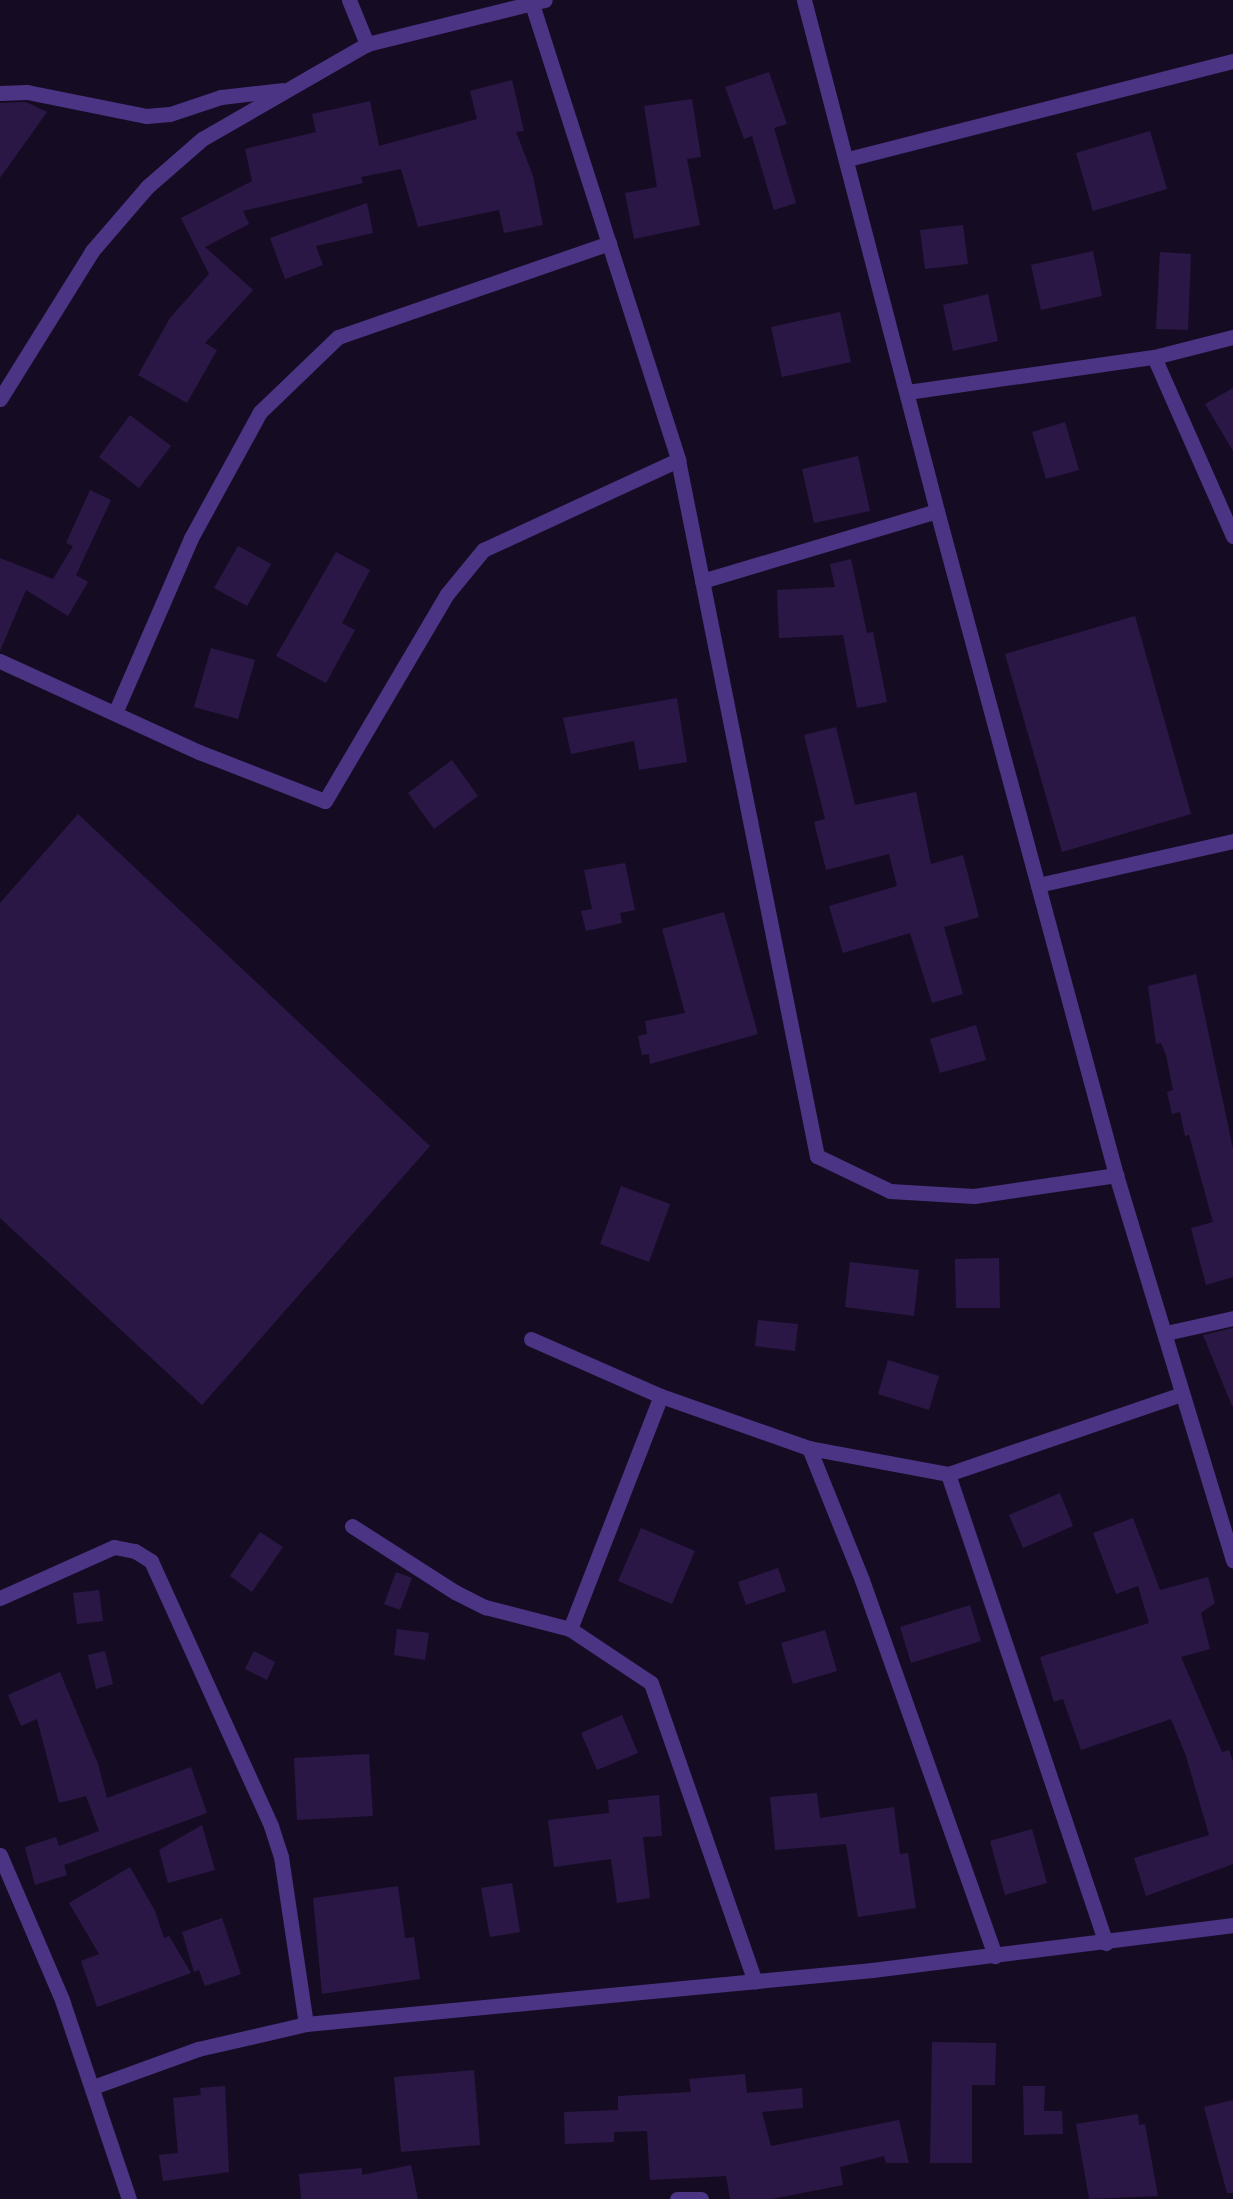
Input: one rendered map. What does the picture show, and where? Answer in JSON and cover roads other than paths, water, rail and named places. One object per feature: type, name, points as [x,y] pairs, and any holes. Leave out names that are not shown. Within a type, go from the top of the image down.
[{"type":"street","points":[[350,0],[367,44]]},
{"type":"street","points":[[804,0],[848,159],[937,511],[1116,1175],[1166,1333],[1182,1394],[1233,1561]]},
{"type":"street","points":[[0,399],[92,250],[147,187],[202,139],[367,44],[538,2],[609,243],[678,460],[817,1156],[890,1191],[974,1196],[1116,1175]]},
{"type":"street","points":[[848,159],[1233,61]]},
{"type":"street","points":[[0,93],[27,92],[146,116],[170,114],[229,95],[285,90]]},
{"type":"street","points":[[116,713],[191,538],[260,412],[338,337],[609,243]]},
{"type":"street","points":[[907,392],[1154,357],[1233,337]]},
{"type":"street","points":[[1154,357],[1233,536]]},
{"type":"street","points":[[0,661],[19,673],[116,713],[246,772],[326,801],[447,594],[483,550],[678,460]]},
{"type":"street","points":[[702,581],[937,511]]},
{"type":"street","points":[[1038,885],[1233,841]]},
{"type":"street","points":[[1166,1333],[1233,1318]]},
{"type":"street","points":[[531,1339],[661,1396],[809,1448],[948,1474],[1182,1394]]},
{"type":"street","points":[[570,1629],[661,1396]]},
{"type":"street","points":[[809,1448],[862,1580],[995,1956]]},
{"type":"street","points":[[948,1474],[1106,1943]]},
{"type":"street","points":[[352,1526],[485,1607],[570,1629],[651,1683],[755,1981]]},
{"type":"street","points":[[0,1598],[114,1547],[135,1551],[151,1561],[271,1826],[281,1857],[306,2024]]},
{"type":"street","points":[[0,1855],[62,2000],[129,2199]]},
{"type":"street","points":[[93,2087],[198,2049],[306,2024],[995,1956],[1233,1925]]},
{"type":"street","points":[[677,2199],[701,2199]]}]
